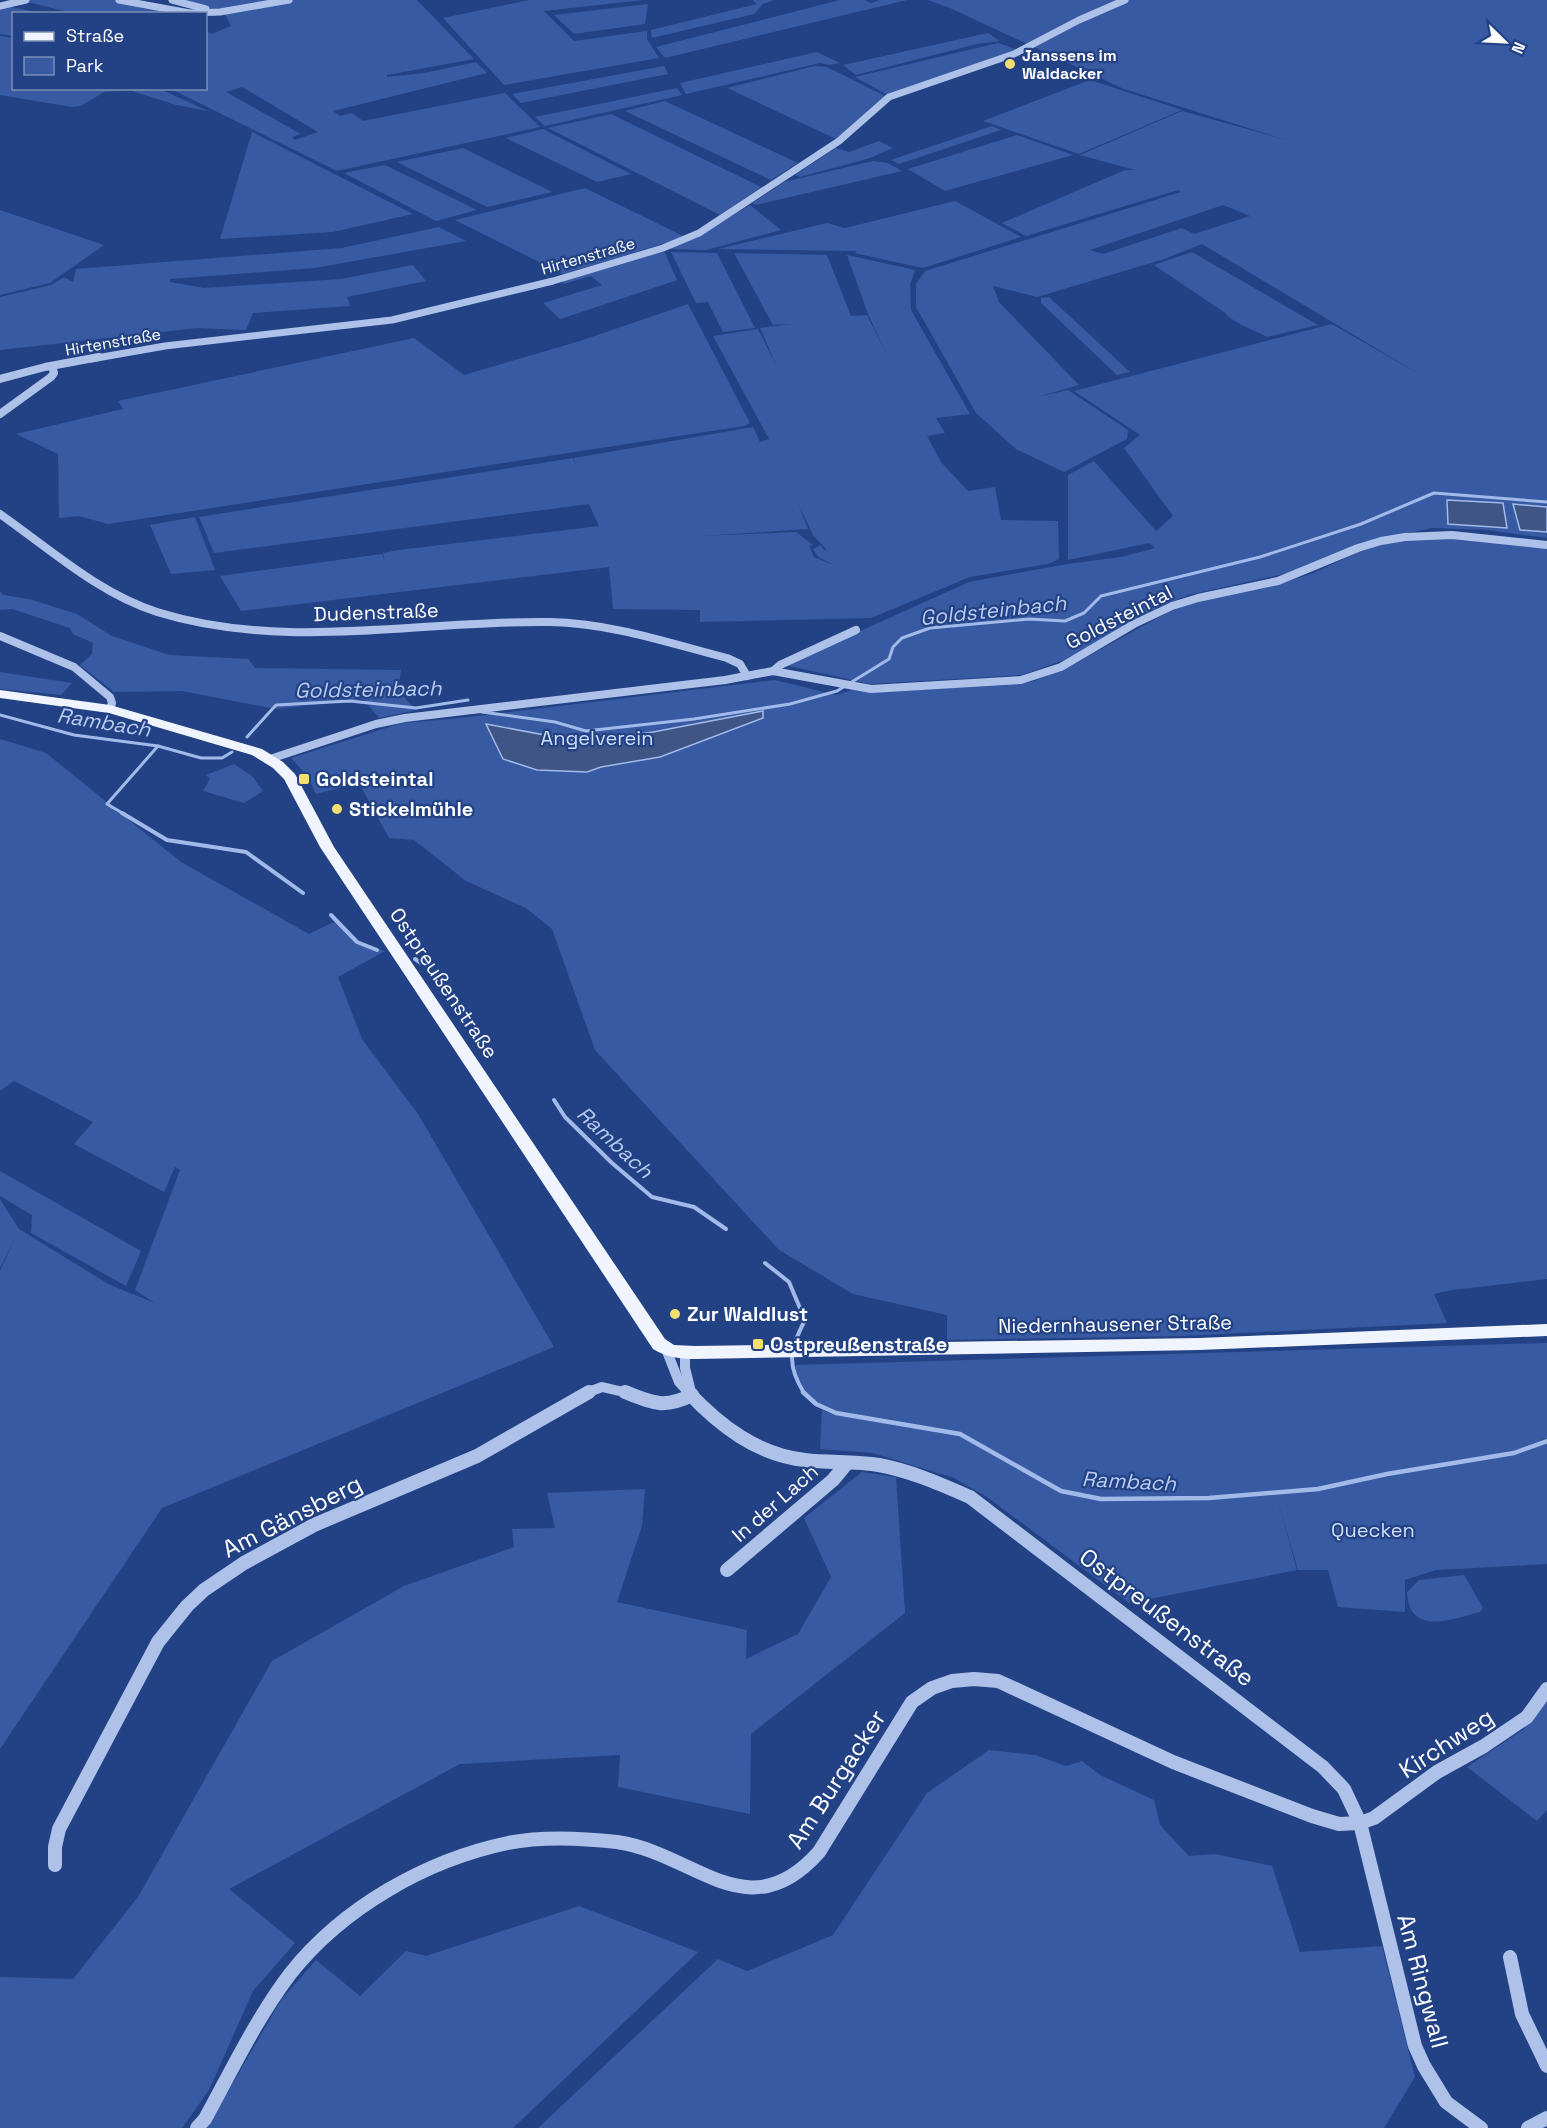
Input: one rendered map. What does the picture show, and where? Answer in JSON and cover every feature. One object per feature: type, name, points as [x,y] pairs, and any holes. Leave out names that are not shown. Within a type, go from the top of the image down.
[{"type":"main road","points":[[0,694],[110,709],[234,744],[270,759]]},
{"type":"main road","name":"Ostpreußenstraße","points":[[270,759],[290,777],[330,851],[659,1344],[666,1349]]},
{"type":"main road","name":"Niedernhausener Straße","points":[[685,1352],[1199,1344],[1547,1330]]},
{"type":"main road","points":[[666,1349],[685,1352]]},
{"type":"street","points":[[0,6],[26,0]]},
{"type":"street","points":[[119,0],[181,12],[212,12],[289,0]]},
{"type":"street","points":[[172,0],[212,12]]},
{"type":"street","name":"Hirtenstraße","points":[[0,379],[52,366],[165,346],[392,320],[553,281],[663,248],[699,233],[829,148],[889,97],[1005,58],[1079,20],[1125,0]]},
{"type":"street","points":[[0,414],[22,396],[51,379],[54,373],[52,366]]},
{"type":"street","name":"Dudenstraße","points":[[0,514],[95,583],[146,608],[188,621],[269,631],[353,633],[552,622],[607,629],[727,658],[740,663],[745,668],[747,676]]},
{"type":"street","name":"Goldsteintal","points":[[270,759],[376,724],[405,718],[773,671],[856,687],[886,689],[1031,678],[1064,665],[1172,606],[1280,581],[1359,548],[1389,540],[1444,534],[1547,545]]},
{"type":"street","name":"Goldsteintal","points":[[773,671],[780,665],[856,630]]},
{"type":"street","points":[[0,636],[74,667],[110,696],[112,703],[110,709]]},
{"type":"street","name":"Ostpreußenstraße","points":[[666,1349],[676,1375],[692,1395],[721,1425],[759,1447],[802,1460],[877,1465],[915,1473],[953,1488],[986,1507],[1309,1754],[1344,1789],[1360,1823]]},
{"type":"street","points":[[685,1352],[685,1368],[692,1395]]},
{"type":"street","name":"Am Gänsberg","points":[[55,1865],[55,1847],[59,1829],[158,1642],[187,1606],[224,1576],[347,1509],[477,1456],[593,1389],[614,1387],[661,1404],[671,1404],[692,1395]]},
{"type":"street","name":"In der Lach","points":[[727,1570],[833,1480],[847,1463]]},
{"type":"street","name":"Am Burgacker","points":[[197,2128],[205,2119],[267,2006],[286,1979],[309,1953],[378,1896],[412,1878],[483,1850],[538,1839],[619,1842],[661,1854],[741,1887],[758,1888],[776,1885],[799,1873],[819,1852],[912,1702],[925,1691],[943,1682],[978,1677],[998,1680],[1173,1762],[1327,1822],[1360,1823]]},
{"type":"street","name":"Kirchweg","points":[[1360,1823],[1374,1818],[1437,1772],[1484,1746],[1527,1717],[1547,1689]]},
{"type":"street","name":"Am Ringwall","points":[[1360,1823],[1400,1989],[1419,2056],[1431,2082],[1446,2102],[1481,2128]]},
{"type":"street","points":[[1510,1957],[1518,2008],[1547,2066]]},
{"type":"street","points":[[1528,2128],[1547,2118]]},
{"type":"green space","points":[[115,0],[179,12],[68,12],[24,1]]},
{"type":"green space","points":[[181,0],[279,0],[216,10]]},
{"type":"green space","points":[[292,0],[417,0],[474,59],[387,75],[387,77],[424,73],[476,62],[487,73],[333,111],[340,116],[352,113],[363,121],[505,93],[540,127],[337,171],[173,90],[207,90],[207,32],[212,34],[231,26],[224,12]],"holes":[[[242,87],[318,132],[295,140],[292,137],[301,134],[226,92]]]},
{"type":"green space","points":[[529,0],[643,0],[544,11],[574,41],[647,31],[647,39],[659,58],[504,85],[443,18]]},
{"type":"green space","points":[[752,0],[774,0],[763,4],[754,14],[652,38],[651,30],[757,4]]},
{"type":"green space","points":[[840,0],[865,0],[871,3],[880,0],[907,0],[665,58],[656,47]]},
{"type":"green space","points":[[928,0],[1547,0],[1547,538],[1486,530],[1432,528],[1360,543],[1288,573],[1188,595],[1157,608],[1102,641],[1064,660],[1022,675],[871,684],[855,681],[889,659],[891,654],[888,659],[852,680],[785,665],[969,582],[1067,564],[1121,557],[1155,548],[1149,543],[1068,560],[1068,475],[1094,461],[1156,531],[1173,516],[1124,448],[1140,435],[1074,391],[1332,324],[1424,377],[1202,244],[1164,259],[1037,297],[993,286],[999,302],[1079,385],[1037,397],[1068,390],[1128,430],[1127,439],[1064,472],[1016,449],[976,413],[916,307],[916,284],[925,271],[1181,192],[1178,190],[1026,236],[1002,223],[1125,170],[1135,170],[1080,155],[1182,111],[1286,140],[1124,89],[950,8]],"holes":[[[1223,205],[1250,216],[1194,234],[1182,228],[1103,254],[1090,250]]]},
{"type":"green space","points":[[648,4],[645,24],[574,34],[554,15]]},
{"type":"green space","points":[[6,6],[36,12],[12,12],[12,36],[0,34],[0,7]]},
{"type":"green space","points":[[988,33],[1000,41],[977,44],[856,75],[843,65]]},
{"type":"green space","points":[[0,36],[12,38],[12,90],[129,90],[104,92],[81,106],[72,107],[0,95]]},
{"type":"green space","points":[[998,43],[1018,50],[888,95],[855,77]]},
{"type":"green space","points":[[817,52],[840,63],[830,65],[820,63],[686,94],[680,83]]},
{"type":"green space","points":[[664,66],[668,74],[521,103],[512,94]]},
{"type":"green space","points":[[815,66],[827,67],[887,97],[836,139],[727,88]]},
{"type":"green space","points":[[1090,80],[1182,110],[1079,154],[983,121]]},
{"type":"green space","points":[[677,88],[682,95],[545,126],[535,117]]},
{"type":"green space","points":[[129,90],[162,90],[208,111],[176,105]]},
{"type":"green space","points":[[665,101],[798,163],[771,180],[625,111]]},
{"type":"green space","points":[[611,114],[761,187],[720,215],[548,128]]},
{"type":"green space","points":[[992,126],[1001,130],[899,164],[891,160]]},
{"type":"green space","points":[[543,129],[631,174],[597,182],[506,138]]},
{"type":"green space","points":[[252,132],[413,214],[333,232],[220,239]]},
{"type":"green space","points":[[1017,135],[1073,155],[945,191],[908,169]]},
{"type":"green space","points":[[879,141],[893,148],[870,158],[800,177],[795,175],[836,148],[849,152]]},
{"type":"green space","points":[[463,148],[552,192],[487,207],[397,162]]},
{"type":"green space","points":[[873,161],[888,163],[902,171],[756,205],[752,203],[784,182]]},
{"type":"green space","points":[[385,165],[477,210],[436,221],[344,173]]},
{"type":"green space","points":[[585,188],[685,237],[563,274],[455,220]]},
{"type":"green space","points":[[955,201],[1021,237],[923,268],[854,253],[857,251],[718,249],[827,223],[845,228]]},
{"type":"green space","points":[[750,205],[781,230],[706,250],[671,249],[671,247],[695,238]]},
{"type":"green space","points":[[0,210],[104,245],[50,283],[0,295]]},
{"type":"green space","points":[[439,227],[466,241],[315,268],[170,279],[170,282],[204,288],[341,279],[413,265],[426,281],[347,297],[350,306],[253,313],[246,330],[197,328],[0,350],[0,297],[51,285],[64,277],[73,282],[76,269],[342,248]]},
{"type":"green space","points":[[659,250],[664,251],[677,280],[560,319],[543,303],[602,285],[591,276],[564,284],[560,280]]},
{"type":"green space","points":[[671,252],[717,253],[755,328],[723,332],[708,302],[696,303]]},
{"type":"green space","points":[[1192,252],[1318,325],[1267,337],[1233,320],[1154,265]]},
{"type":"green space","points":[[734,253],[827,255],[851,316],[867,315],[886,353],[868,314],[847,255],[915,270],[910,285],[911,310],[970,414],[936,418],[945,433],[927,436],[941,462],[968,491],[995,487],[1001,520],[1058,521],[1059,559],[1048,564],[970,577],[871,618],[700,622],[700,610],[613,609],[609,567],[241,611],[220,576],[382,554],[385,561],[383,553],[399,550],[599,526],[589,504],[214,553],[199,517],[573,458],[576,465],[574,458],[753,427],[760,442],[769,439],[713,336],[758,329],[777,367],[760,328],[791,324],[773,325]],"holes":[[[798,503],[813,535],[826,549],[824,550],[821,545],[813,549],[818,557],[836,566],[814,557],[809,546],[813,545],[796,532],[702,536],[808,529]]]},
{"type":"green space","points":[[1049,297],[1130,372],[1117,375],[1041,303],[1041,298]]},
{"type":"green space","points":[[688,304],[750,423],[744,426],[108,524],[79,516],[59,518],[58,454],[16,434],[123,409],[118,401],[414,338],[464,375],[580,341]]},
{"type":"green space","points":[[195,517],[215,570],[171,574],[150,525]]},
{"type":"green space","name":"Angelverein","points":[[1439,536],[1547,547],[1547,1279],[1434,1294],[1447,1323],[1182,1336],[947,1340],[947,1315],[853,1294],[779,1250],[595,1050],[552,929],[526,908],[466,881],[414,840],[389,838],[359,783],[316,794],[308,777],[291,758],[402,723],[775,680],[836,695],[852,690],[879,692],[1031,682],[1067,668],[1170,611],[1314,573],[1369,547],[1395,540]]},
{"type":"green space","points":[[0,591],[3,595],[29,599],[77,614],[112,636],[169,655],[248,659],[255,668],[401,670],[402,693],[417,710],[379,718],[363,699],[276,709],[182,691],[114,692],[80,665],[92,654],[93,643],[73,634],[70,628],[12,609],[0,610]]},
{"type":"green space","points":[[0,672],[72,683],[61,695],[0,689]]},
{"type":"green space","points":[[0,739],[46,753],[181,862],[309,934],[338,920],[362,944],[385,951],[338,977],[362,1039],[418,1114],[554,1347],[162,1508],[0,1749],[0,1271],[14,1240],[0,1268],[0,1199],[19,1229],[110,1285],[155,1303],[135,1290],[180,1170],[175,1167],[164,1192],[74,1144],[93,1122],[14,1081],[0,1091]]},
{"type":"green space","points":[[234,764],[253,777],[263,791],[244,803],[203,791],[210,779],[206,775]]},
{"type":"green space","points":[[0,1171],[141,1251],[126,1286],[31,1233],[32,1215],[0,1196]]},
{"type":"green space","name":"Quecken","points":[[1547,1343],[1547,1438],[1514,1451],[1464,1460],[1466,1463],[1516,1454],[1547,1443],[1547,1564],[1436,1570],[1405,1580],[1405,1612],[1338,1607],[1328,1570],[1298,1570],[1277,1498],[1297,1570],[1129,1603],[987,1497],[954,1478],[873,1453],[820,1449],[822,1410],[834,1415],[959,1435],[1060,1492],[1100,1500],[1209,1499],[1275,1494],[1275,1491],[1207,1497],[1101,1498],[1061,1490],[960,1433],[837,1411],[817,1402],[805,1393],[796,1376],[796,1365]]},
{"type":"green space","points":[[862,1472],[896,1477],[905,1613],[751,1734],[750,1814],[618,1787],[620,1755],[460,1764],[229,1889],[295,1943],[253,1991],[209,2090],[182,2128],[0,2128],[0,1977],[73,1979],[138,1897],[272,1661],[404,1586],[514,1547],[512,1529],[555,1528],[547,1493],[645,1489],[642,1526],[617,1602],[747,1630],[746,1659],[798,1634],[831,1577],[804,1518]]},
{"type":"green space","points":[[1464,1575],[1483,1608],[1480,1612],[1434,1622],[1415,1615],[1407,1592],[1419,1580]]},
{"type":"green space","points":[[1547,1699],[1547,1810],[1537,1821],[1467,1767],[1524,1729]]},
{"type":"green space","points":[[989,1750],[1035,1755],[1066,1766],[1082,1761],[1100,1775],[1154,1800],[1160,1825],[1189,1856],[1215,1854],[1272,1866],[1300,1952],[1382,1946],[1415,2077],[1384,2128],[538,2128],[718,1959],[747,1971],[833,1935],[927,1793]]},
{"type":"green space","points":[[579,1906],[698,1952],[513,2128],[207,2128],[281,2000],[316,1960],[360,1996],[406,1951],[426,1956]]},
{"type":"shaded area","points":[[1447,500],[1503,503],[1507,528],[1448,524]]},
{"type":"shaded area","points":[[1513,504],[1547,507],[1547,532],[1520,530]]},
{"type":"shaded area","points":[[763,711],[763,718],[660,757],[601,767],[587,772],[537,770],[503,759],[486,724],[582,742],[653,732]]},
{"type":"waterway","name":"Goldsteinbach","points":[[482,712],[555,722],[586,731],[694,719],[790,704],[837,691],[889,659],[893,647],[902,638],[930,628],[1029,619],[1065,621],[1084,613],[1101,596],[1260,557],[1361,524],[1434,493],[1547,502]]},
{"type":"waterway","name":"Goldsteinbach","points":[[247,737],[276,705],[350,701],[416,708],[468,700]]},
{"type":"waterway","name":"Rambach","points":[[0,715],[74,735],[158,746]]},
{"type":"waterway","name":"Rambach","points":[[124,814],[107,804],[158,746]]},
{"type":"waterway","name":"Goldsteinbach","points":[[158,746],[201,758],[222,758],[232,752]]},
{"type":"waterway","name":"Rambach","points":[[122,813],[167,840],[246,852],[303,893]]},
{"type":"waterway","name":"Rambach","points":[[331,915],[357,942],[377,950]]},
{"type":"waterway","name":"Rambach","points":[[415,959],[421,963]]},
{"type":"waterway","name":"Rambach","points":[[554,1100],[565,1117],[612,1163],[652,1197],[694,1207],[726,1229]]},
{"type":"waterway","name":"Rambach","points":[[765,1263],[789,1282],[805,1320],[792,1356],[794,1373],[804,1393]]},
{"type":"waterway","name":"Rambach","points":[[804,1393],[816,1404],[836,1413],[960,1434],[1061,1491],[1101,1499],[1209,1498],[1318,1489],[1387,1474],[1514,1453],[1547,1441]]},
{"type":"place","name":"Janssens im Waldacker","points":[[1010,64]]},
{"type":"place","name":"Goldsteintal","points":[[304,779]]},
{"type":"place","name":"Stickelmühle","points":[[337,809]]},
{"type":"place","name":"Zur Waldlust","points":[[675,1314]]},
{"type":"place","name":"Ostpreußenstraße","points":[[758,1344]]}]
